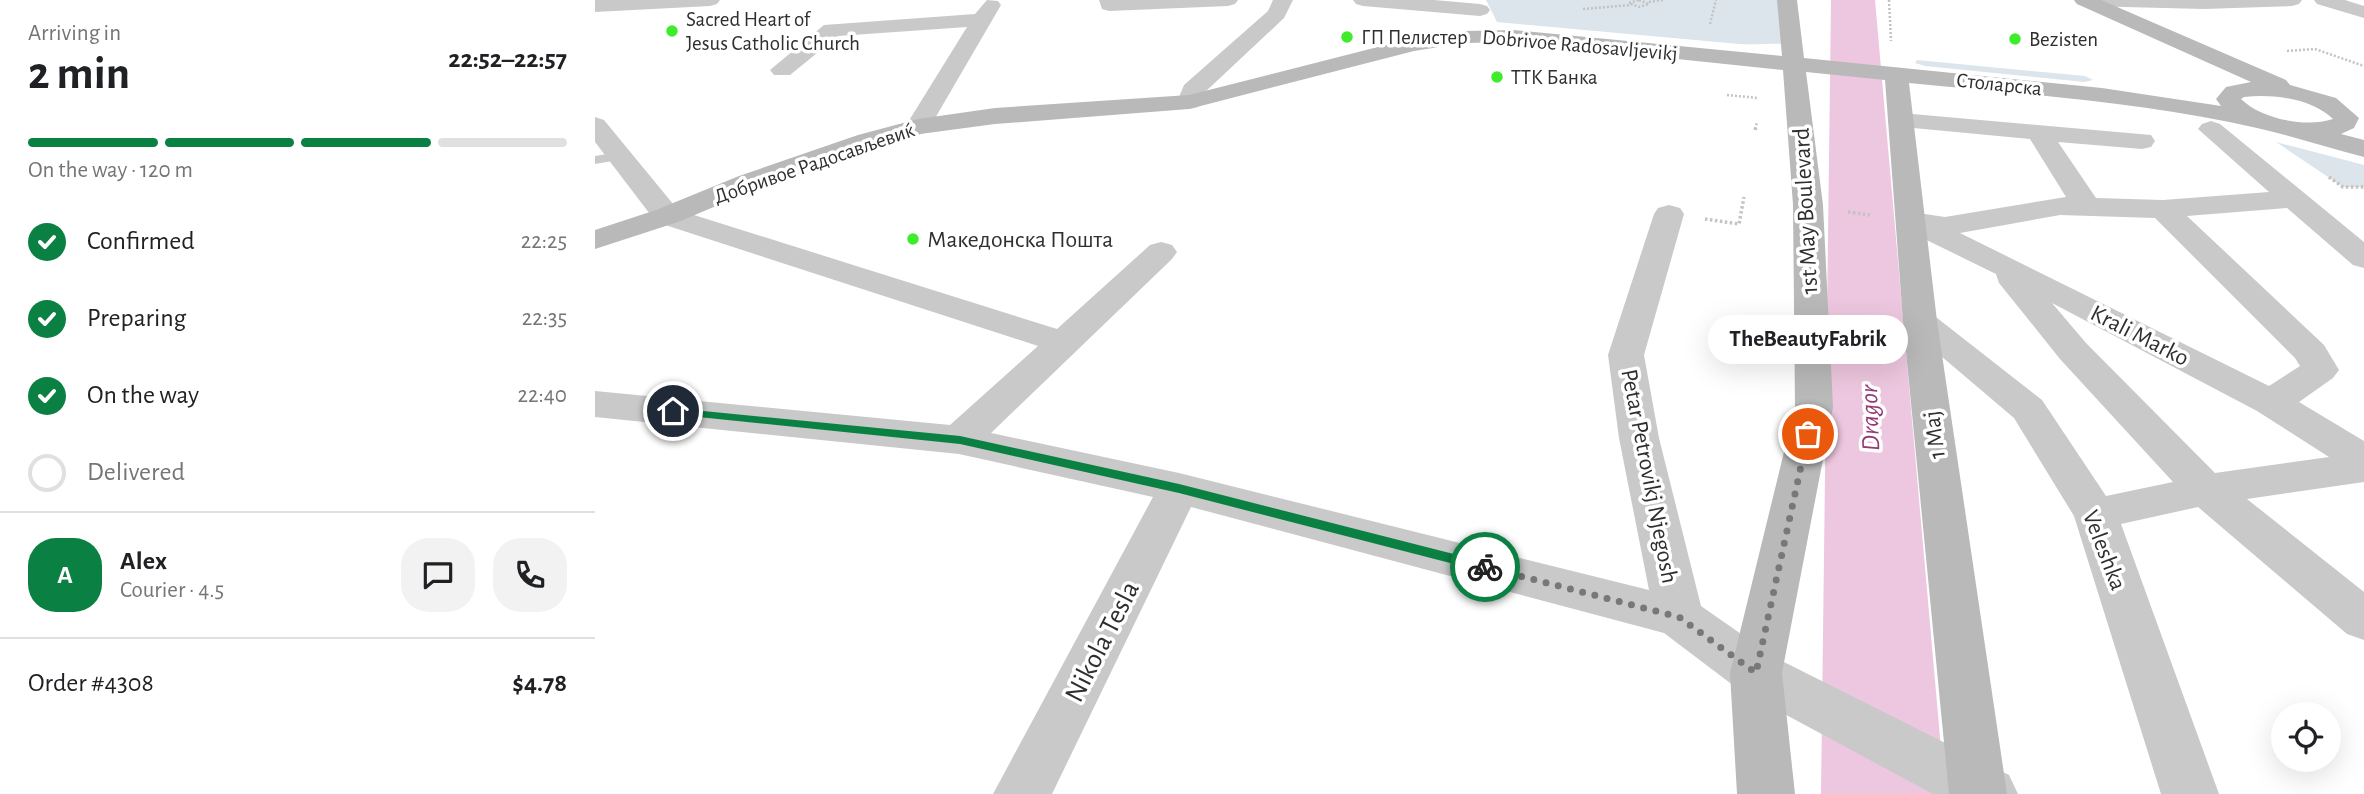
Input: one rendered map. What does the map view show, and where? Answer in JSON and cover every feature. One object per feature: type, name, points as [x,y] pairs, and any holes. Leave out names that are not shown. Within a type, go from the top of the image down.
[{"type":"street","points":[[595,6],[710,0]]},
{"type":"street","points":[[918,127],[979,20],[994,0]]},
{"type":"street","points":[[1109,0],[1109,5],[1228,0]]},
{"type":"street","points":[[1363,0],[1480,10]]},
{"type":"street","name":"1st May Boulevard","points":[[1766,794],[1756,673],[1814,407],[1808,205],[1808,66],[1787,0]]},
{"type":"street","points":[[2084,0],[2204,3],[2292,0]]},
{"type":"street","points":[[2084,0],[2200,53],[2325,103],[2364,126]]},
{"type":"street","points":[[2324,0],[2364,12]]},
{"type":"street","points":[[1189,102],[1193,90],[1280,7]]},
{"type":"street","points":[[782,70],[832,30],[979,20]]},
{"type":"street","name":"Добривое Радосављевиќ","points":[[595,240],[867,141],[918,127],[995,116],[1189,102],[1413,45],[1483,36],[1514,36],[1808,66]]},
{"type":"street","points":[[2200,53],[2234,92],[2228,99],[2231,104],[2265,121],[2364,149]]},
{"type":"street","name":"Столарска","points":[[1808,66],[2102,95],[2265,121]]},
{"type":"street","name":"1 Maj","points":[[1890,74],[1901,121],[1897,219],[1920,321],[1981,792]]},
{"type":"street","name":"Столарска","points":[[2102,95],[2265,89],[2301,95]]},
{"type":"street","points":[[2297,128],[2339,127],[2346,118],[2341,113]]},
{"type":"street","points":[[1901,121],[2040,135],[2142,141]]},
{"type":"street","points":[[595,125],[607,158],[667,216],[1062,342]]},
{"type":"street","points":[[2211,129],[2364,258]]},
{"type":"street","points":[[2040,135],[2086,205]]},
{"type":"street","points":[[1897,219],[1945,226],[2033,209],[2086,205],[2163,209],[2293,199]]},
{"type":"street","points":[[2163,209],[2311,353],[2320,370],[2271,402]]},
{"type":"street","name":"Petar Petrovikj Njegosh","points":[[1669,214],[1626,355],[1639,438],[1679,617]]},
{"type":"street","name":"Krali Marko","points":[[1897,219],[1999,263],[2271,402],[2364,460]]},
{"type":"street","points":[[960,440],[1161,252]]},
{"type":"street","points":[[1999,263],[2073,351],[2206,490],[2364,620]]},
{"type":"street","name":"Veleshka","points":[[1920,321],[2028,409],[2095,514],[2190,794]]},
{"type":"street","points":[[595,404],[960,440],[1179,488],[1679,617],[1756,673],[1981,792]]},
{"type":"street","points":[[2095,514],[2206,490],[2364,467]]},
{"type":"street","name":"Nikola Tesla","points":[[1022,794],[1179,488]]},
{"type":"path","points":[[1649,2],[1649,5],[1642,7],[1629,3],[1663,0]]},
{"type":"path","points":[[1710,24],[1716,0]]},
{"type":"path","points":[[1889,0],[1892,46]]},
{"type":"path","points":[[2288,51],[2315,48],[2364,66]]},
{"type":"path","points":[[1727,95],[1758,98]]},
{"type":"path","points":[[1755,130],[1756,122]]},
{"type":"path","points":[[1669,214],[1739,224],[1744,197]]},
{"type":"path","points":[[1843,211],[1897,219]]},
{"type":"shaded area","points":[[1486,0],[1787,0],[1791,44],[1739,44],[1497,22]]},
{"type":"shaded area","points":[[1917,60],[2085,76],[2093,80],[2084,82],[1925,66],[1915,63]]},
{"type":"shaded area","points":[[2276,142],[2364,165],[2364,187],[2343,187]]},
{"type":"waterway","name":"Dragor","points":[[1853,0],[1883,794]]},
{"type":"way so far","points":[[1485,567],[1679,617],[1756,673],[1808,434]]},
{"type":"place","name":"Sacred Heart of Jesus Catholic Church","points":[[672,31]]},
{"type":"place","name":"ГП Пелистер","points":[[1347,37]]},
{"type":"place","name":"Bezisten","points":[[2015,39]]},
{"type":"place","name":"ТТК Банка","points":[[1497,77]]},
{"type":"place","name":"Македонска Пошта","points":[[913,239]]},
{"type":"place","name":"TheBeautyFabrik","points":[[1808,434]]},
{"type":"route","points":[[673,411],[960,440],[1179,488],[1485,567]]}]
